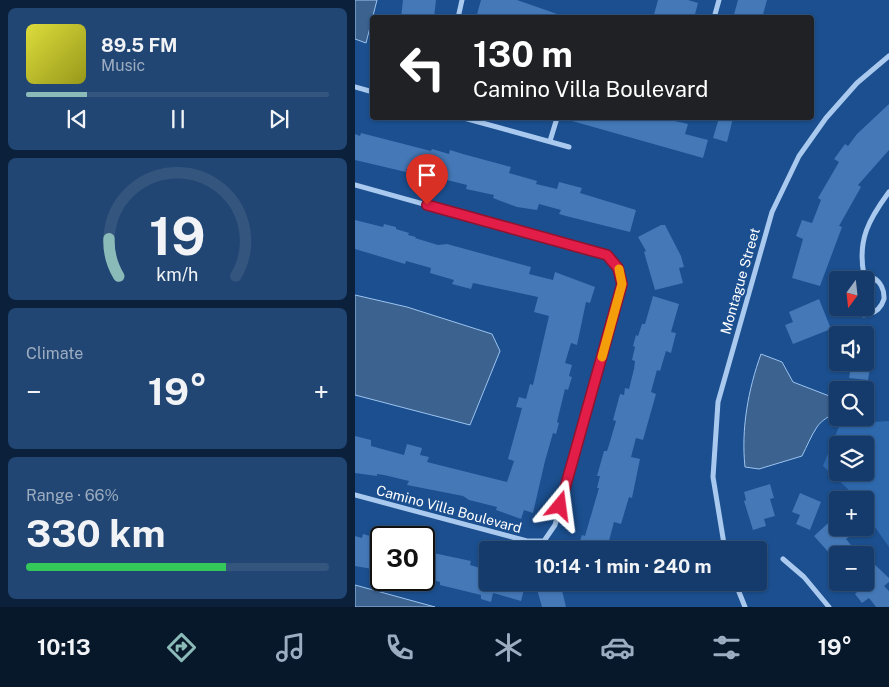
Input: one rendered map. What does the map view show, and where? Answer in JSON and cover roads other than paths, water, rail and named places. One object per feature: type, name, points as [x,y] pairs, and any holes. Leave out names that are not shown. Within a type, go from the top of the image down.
[{"type":"street","points":[[459,15],[462,0]]},
{"type":"street","points":[[715,15],[719,0]]},
{"type":"street","name":"Montague Street","points":[[724,541],[713,477],[718,402],[772,212],[799,156],[825,118],[857,83],[889,56]]},
{"type":"street","points":[[355,87],[370,91]]},
{"type":"street","points":[[471,120],[569,147]]},
{"type":"street","points":[[550,142],[556,120]]},
{"type":"street","name":"Camino Villa Boulevard","points":[[355,185],[607,255],[618,268],[622,284],[555,525],[544,541],[527,541],[355,496]]},
{"type":"street","points":[[863,271],[861,259],[863,239],[868,224],[889,192]]},
{"type":"street","points":[[874,277],[881,284],[884,294],[883,303],[874,312]]},
{"type":"street","points":[[783,559],[804,577],[829,607]]},
{"type":"street","points":[[739,591],[745,607]]}]
